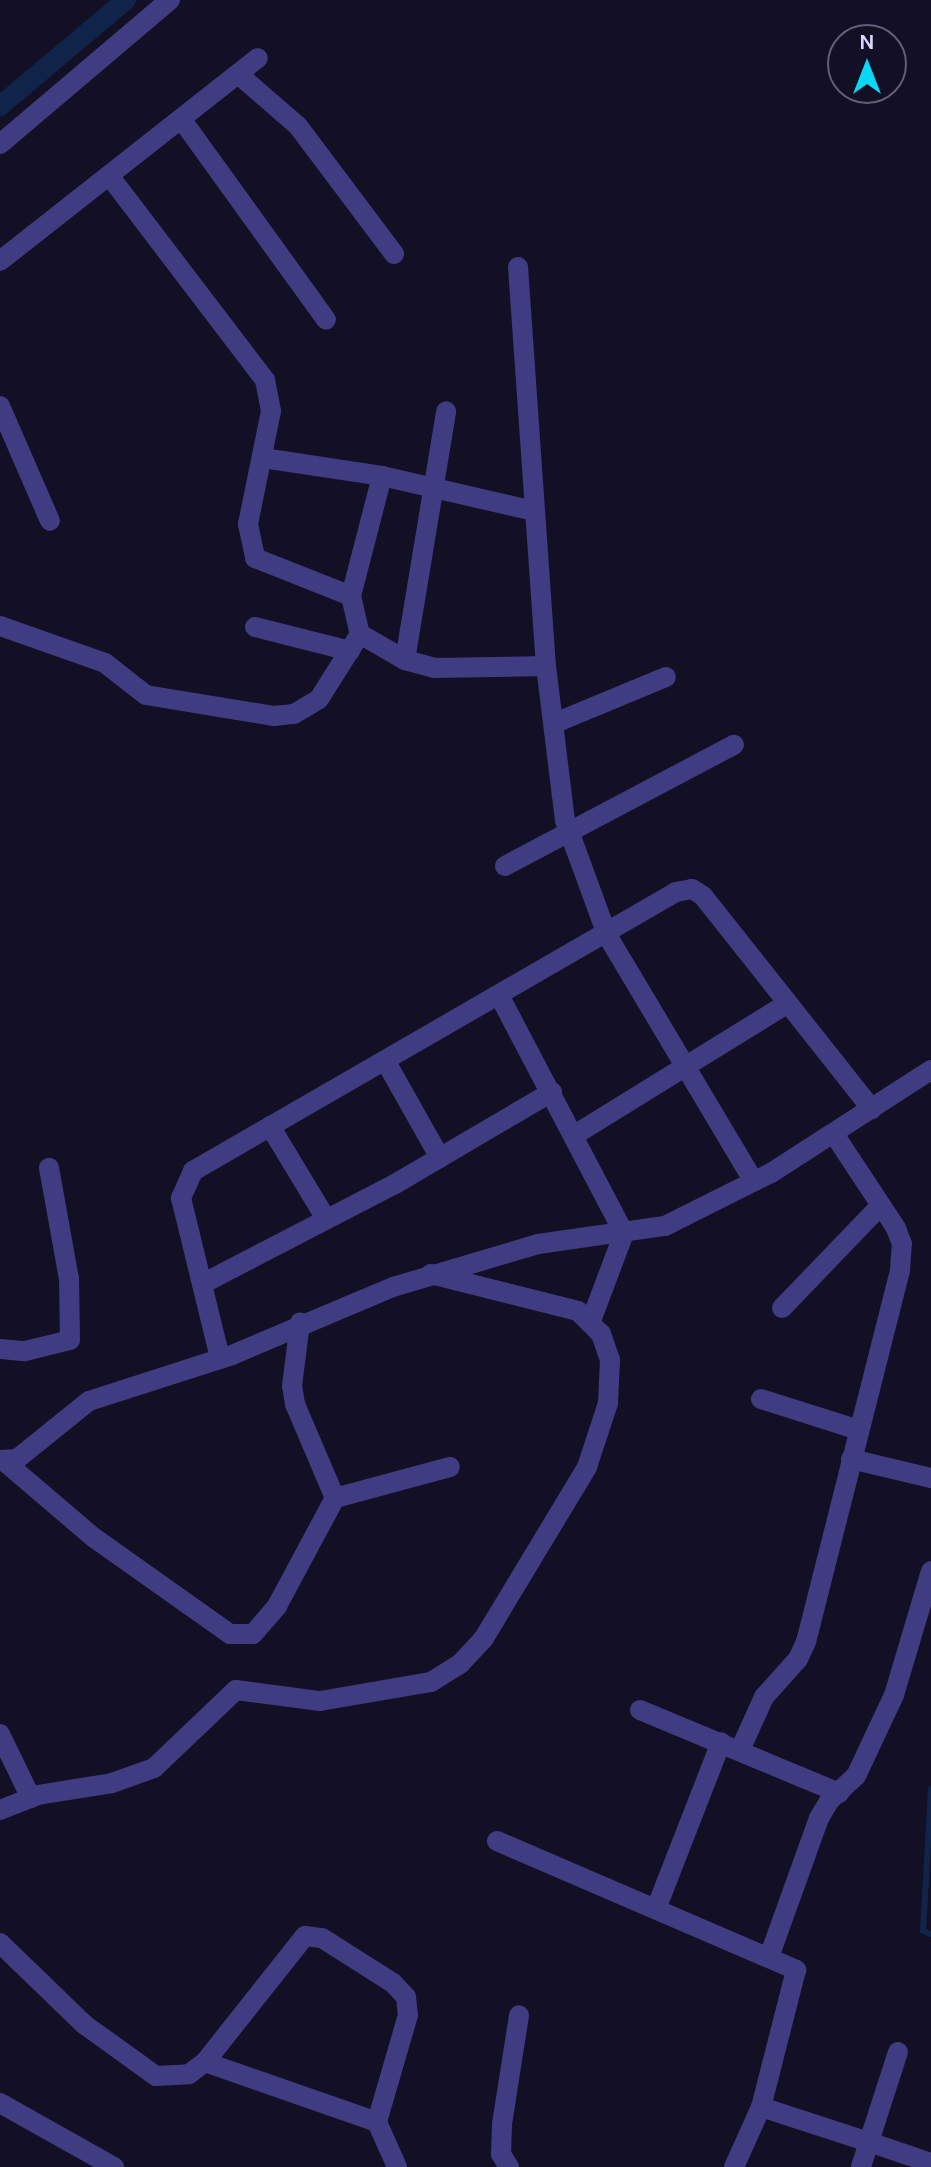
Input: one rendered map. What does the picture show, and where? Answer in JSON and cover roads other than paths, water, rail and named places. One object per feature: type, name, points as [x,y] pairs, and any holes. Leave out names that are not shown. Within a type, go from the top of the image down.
[{"type":"street","points":[[0,144],[170,0]]},
{"type":"street","points":[[0,261],[111,178],[258,58]]},
{"type":"street","points":[[238,74],[298,126],[394,254]]},
{"type":"street","points":[[182,120],[326,320]]},
{"type":"street","points":[[111,178],[265,380],[271,411],[248,524],[255,558],[351,596]]},
{"type":"street","points":[[518,267],[546,666],[569,835],[607,935],[754,1182]]},
{"type":"street","points":[[0,406],[50,521]]},
{"type":"street","points":[[405,660],[436,488],[446,411]]},
{"type":"street","points":[[263,458],[382,476],[534,511]]},
{"type":"street","points":[[0,626],[105,663],[146,695],[274,716],[294,714],[319,699],[355,643],[351,596],[382,476]]},
{"type":"street","points":[[255,627],[355,643],[434,668],[546,666]]},
{"type":"street","points":[[555,723],[666,677]]},
{"type":"street","points":[[505,866],[569,835],[734,745]]},
{"type":"street","points":[[220,1358],[181,1189],[193,1171],[500,997],[676,892],[692,889],[703,896],[872,1109]]},
{"type":"street","points":[[500,997],[576,1134],[624,1233],[591,1321]]},
{"type":"street","points":[[576,1134],[788,1003]]},
{"type":"street","points":[[386,1062],[440,1158]]},
{"type":"street","points":[[2,1460],[17,1459],[89,1401],[220,1358],[300,1323],[431,1274],[538,1244],[665,1226],[754,1182],[924,1075]]},
{"type":"street","points":[[202,1284],[440,1158],[552,1092]]},
{"type":"street","points":[[270,1126],[326,1219]]},
{"type":"street","points":[[656,1909],[731,1746],[764,1697],[802,1652],[902,1257],[896,1228],[834,1134]]},
{"type":"street","points":[[0,1349],[25,1351],[70,1340],[69,1279],[49,1168]]},
{"type":"street","points":[[782,1308],[880,1206]]},
{"type":"street","points":[[0,1810],[31,1798],[112,1783],[154,1768],[236,1690],[320,1701],[431,1682],[460,1664],[484,1638],[587,1467],[608,1403],[612,1375],[606,1344],[591,1321],[553,1303],[431,1274]]},
{"type":"street","points":[[300,1323],[292,1386],[295,1404],[335,1498]]},
{"type":"street","points":[[761,1399],[859,1430]]},
{"type":"street","points":[[851,1459],[931,1478]]},
{"type":"street","points":[[2,1460],[93,1537],[237,1638],[253,1634],[277,1606],[335,1498],[450,1467]]},
{"type":"street","points":[[769,1957],[819,1818],[856,1776],[894,1695],[931,1571]]},
{"type":"street","points":[[640,1710],[839,1793]]},
{"type":"street","points":[[0,1734],[31,1798]]},
{"type":"street","points":[[497,1841],[769,1957],[798,1975],[761,2107],[734,2167]]},
{"type":"street","points":[[0,1943],[85,2025],[156,2076],[189,2074],[205,2062],[305,1936],[322,1938],[393,1983],[406,1997],[408,2015],[377,2122],[397,2167]]},
{"type":"street","points":[[509,2167],[501,2154],[502,2124],[519,2015]]},
{"type":"street","points":[[861,2167],[898,2052]]},
{"type":"street","points":[[205,2062],[377,2122]]},
{"type":"street","points":[[761,2107],[931,2163]]},
{"type":"street","points":[[3,2112],[114,2167]]},
{"type":"waterway","points":[[0,106],[126,0]]},
{"type":"waterway","points":[[931,1789],[923,1931],[931,1934]]}]
